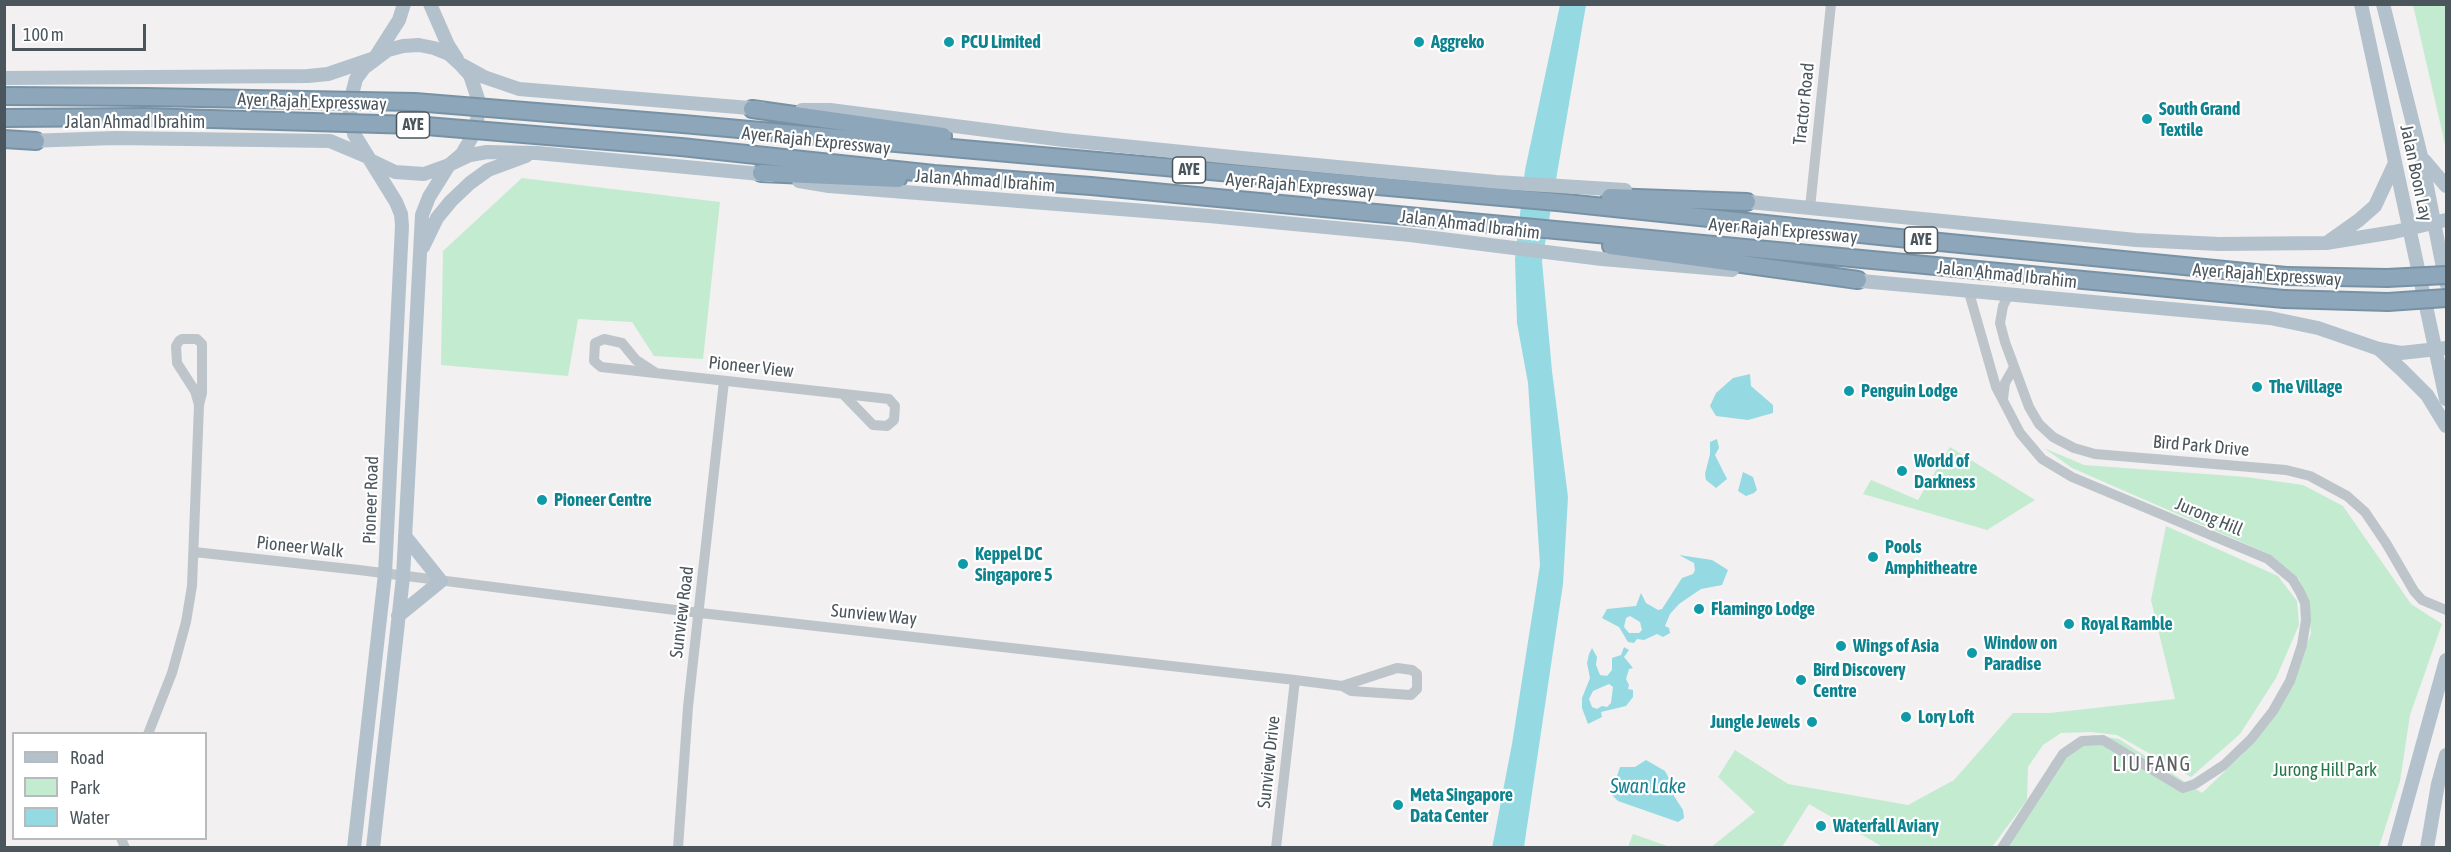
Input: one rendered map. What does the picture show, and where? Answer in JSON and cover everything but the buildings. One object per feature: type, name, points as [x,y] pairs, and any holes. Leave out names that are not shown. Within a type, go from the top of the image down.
[{"type":"highway","name":"Ayer Rajah Expressway","points":[[4,96],[415,102],[1020,153],[1557,202],[2286,276],[2386,278],[2446,275]]},
{"type":"highway","points":[[752,109],[963,139],[1020,153]]},
{"type":"highway","name":"Ayer Rajah Expressway","points":[[4,118],[143,117],[414,125],[681,147],[934,174],[1091,186],[2284,299],[2388,302],[2446,298]]},
{"type":"highway","points":[[4,141],[36,141]]},
{"type":"highway","points":[[761,173],[916,180],[934,174]]},
{"type":"highway","points":[[1557,202],[1574,196],[1747,202]]},
{"type":"highway","points":[[1564,231],[1602,245],[1858,280]]},
{"type":"main road","points":[[404,4],[399,20],[375,58],[356,79],[349,106],[354,134],[371,159],[395,172],[410,175],[424,174],[450,164],[471,143],[479,116],[476,88],[448,45],[430,4]]},
{"type":"main road","name":"Jalan Boon Lay","points":[[2361,4],[2409,228],[2441,349],[2446,399]]},
{"type":"main road","name":"Jalan Boon Lay","points":[[2383,4],[2421,156],[2440,221],[2446,283]]},
{"type":"main road","points":[[4,78],[308,76],[328,74],[375,58],[388,50],[419,45],[449,54],[460,64],[484,77],[519,89],[752,109],[830,110],[1064,140],[1221,156],[1496,182],[1577,188],[1695,192],[1747,202],[2136,240],[2219,244],[2326,243],[2440,221]]},
{"type":"main road","name":"Jalan Ahmad Ibrahim","points":[[36,141],[116,138],[330,141],[371,159]]},
{"type":"main road","name":"Jalan Ahmad Ibrahim","points":[[450,164],[470,155],[488,152],[537,153],[761,173],[829,186],[1209,216],[1410,235],[1602,260],[1968,289],[2270,318],[2318,328],[2379,349],[2401,353],[2441,349]]},
{"type":"main road","points":[[419,254],[437,218],[470,183],[488,170],[537,153]]},
{"type":"main road","points":[[2421,156],[2446,186]]},
{"type":"main road","name":"Pioneer Road","points":[[354,848],[385,574],[402,226],[396,202],[371,159]]},
{"type":"main road","points":[[2326,243],[2375,206],[2395,163]]},
{"type":"main road","name":"Pioneer Road","points":[[373,848],[403,577],[422,215],[429,197],[450,164]]},
{"type":"main road","points":[[2379,349],[2427,396],[2446,426]]},
{"type":"main road","points":[[398,616],[441,581],[405,536]]},
{"type":"main road","points":[[2394,848],[2446,660]]},
{"type":"main road","points":[[2419,848],[2446,755]]},
{"type":"main road","points":[[2402,848],[2409,817],[2414,776]]},
{"type":"main road","points":[[2427,848],[2438,784]]},
{"type":"street","name":"Tractor Road","points":[[1810,208],[1831,4]]},
{"type":"street","name":"Jurong Hill","points":[[1968,289],[1992,372],[2003,400],[2030,446],[2042,459],[2059,471],[2268,559],[2283,570],[2301,592],[2305,603],[2306,620],[2302,645],[2290,681],[2273,711],[2251,739],[2224,765],[2195,784],[2183,788],[2103,740],[2082,741],[2063,754],[2002,848]]},
{"type":"street","points":[[1979,327],[2000,323],[2003,306],[2009,294]]},
{"type":"street","name":"Bird Park Drive","points":[[2000,323],[2013,369],[2029,407],[2039,424],[2053,437],[2074,448],[2095,454],[2286,470],[2310,476],[2347,496],[2365,513],[2422,600],[2446,610]]},
{"type":"street","points":[[149,732],[172,673],[186,622],[192,586],[199,405],[202,393],[202,345],[197,339],[182,339],[176,346],[177,363],[195,391],[199,405]]},
{"type":"street","name":"Pioneer View","points":[[656,373],[636,360],[622,343],[604,339],[596,343],[594,361],[598,366],[656,373],[724,381],[889,399],[895,406],[894,420],[887,426],[873,425],[843,394]]},
{"type":"street","points":[[1992,372],[2013,369]]},
{"type":"street","points":[[2003,400],[2005,383],[2013,369]]},
{"type":"street","name":"Sunview Road","points":[[678,848],[688,707],[724,381]]},
{"type":"street","name":"Pioneer Walk","points":[[194,552],[403,577]]},
{"type":"street","name":"Sunview Way","points":[[403,577],[699,613],[1295,680],[1342,686],[1351,691],[1411,695],[1417,689],[1418,674],[1412,670],[1397,668],[1342,686]]},
{"type":"street","name":"Sunview Drive","points":[[1276,848],[1295,680]]},
{"type":"green space","points":[[2413,5],[2446,5],[2446,144],[2445,144]]},
{"type":"green space","points":[[522,178],[720,202],[703,359],[654,356],[632,322],[578,319],[568,376],[441,365],[443,251]]},
{"type":"green space","points":[[1950,447],[2035,500],[1987,530],[1863,494],[1871,480],[1918,500]]},
{"type":"green space","name":"Jurong Hill Park","points":[[2044,448],[2084,465],[2246,477],[2303,485],[2343,506],[2411,604],[2442,624],[2410,715],[2400,781],[2379,847],[1998,848],[2032,800],[2052,761],[2070,743],[2093,735],[2119,739],[2202,793],[2243,754],[2295,679],[2311,633],[2308,602],[2299,579],[2269,554],[2072,468]]},
{"type":"green space","points":[[2166,526],[2278,576],[2297,601],[2299,625],[2276,678],[2240,734],[2191,777],[2117,735],[2091,732],[2061,733],[2043,745],[2028,767],[2027,800],[1992,847],[1883,847],[1809,804],[1782,847],[1710,848],[1755,812],[1718,777],[1735,750],[1788,784],[1908,805],[1954,780],[2013,713],[2050,713],[2175,699],[2151,600]]},
{"type":"green space","points":[[1633,834],[1670,847],[1628,847]]},
{"type":"water","points":[[1560,5],[1586,5],[1542,261],[1552,371],[1568,497],[1563,584],[1524,847],[1492,848],[1512,744],[1540,565],[1528,383],[1517,323],[1515,259],[1525,170]]},
{"type":"water","points":[[1750,374],[1751,386],[1773,405],[1773,413],[1748,420],[1716,416],[1710,406],[1716,393],[1733,378]]},
{"type":"water","points":[[1717,439],[1719,448],[1715,455],[1727,479],[1716,488],[1706,480],[1705,474],[1710,454],[1710,442]]},
{"type":"water","points":[[1743,472],[1753,477],[1757,490],[1746,496],[1738,491]]},
{"type":"water","points":[[1679,555],[1712,560],[1728,570],[1722,585],[1701,589],[1679,604],[1670,614],[1665,626],[1669,628],[1670,633],[1663,637],[1657,634],[1644,640],[1637,639],[1634,643],[1628,642],[1619,627],[1602,618],[1607,609],[1636,606],[1641,593],[1646,603],[1658,610],[1662,609],[1682,578],[1693,574],[1694,563]],"holes":[[[1630,616],[1640,622],[1642,630],[1639,633],[1629,633],[1624,627],[1626,618]]]},
{"type":"water","points":[[1624,647],[1629,650],[1624,657],[1633,668],[1629,669],[1626,679],[1628,689],[1633,690],[1633,697],[1626,706],[1601,712],[1602,717],[1588,724],[1582,708],[1582,698],[1590,678],[1587,663],[1589,654],[1592,648],[1597,657],[1596,665],[1600,675],[1607,676],[1612,670],[1612,658],[1621,655]],"holes":[[[1609,684],[1613,687],[1611,703],[1607,707],[1602,706],[1597,709],[1592,707],[1589,699],[1593,691]]]},
{"type":"water","name":"Swan Lake","points":[[1646,760],[1665,771],[1671,782],[1674,796],[1683,810],[1684,818],[1678,822],[1618,801],[1611,794],[1620,767],[1635,767]]},
{"type":"place","name":"PCU Limited","points":[[949,42]]},
{"type":"place","name":"Aggreko","points":[[1419,42]]},
{"type":"place","name":"South Grand Textile","points":[[2147,119]]},
{"type":"place","name":"The Village","points":[[2257,387]]},
{"type":"place","name":"Penguin Lodge","points":[[1849,391]]},
{"type":"place","name":"World of Darkness","points":[[1902,471]]},
{"type":"place","name":"Pioneer Centre","points":[[542,500]]},
{"type":"place","name":"Pools Amphitheatre","points":[[1873,557]]},
{"type":"place","name":"Keppel DC Singapore 5","points":[[963,564]]},
{"type":"place","name":"Flamingo Lodge","points":[[1699,609]]},
{"type":"place","name":"Royal Ramble","points":[[2069,624]]},
{"type":"place","name":"Wings of Asia","points":[[1841,646]]},
{"type":"place","name":"Window on Paradise","points":[[1972,653]]},
{"type":"place","name":"Bird Discovery Centre","points":[[1801,680]]},
{"type":"place","name":"Lory Loft","points":[[1906,717]]},
{"type":"place","name":"Jungle Jewels","points":[[1812,722]]},
{"type":"place","name":"Meta Singapore Data Center","points":[[1398,805]]},
{"type":"place","name":"Waterfall Aviary","points":[[1821,826]]},
{"type":"district","name":"LIU FANG","points":[[2152,765]]}]
